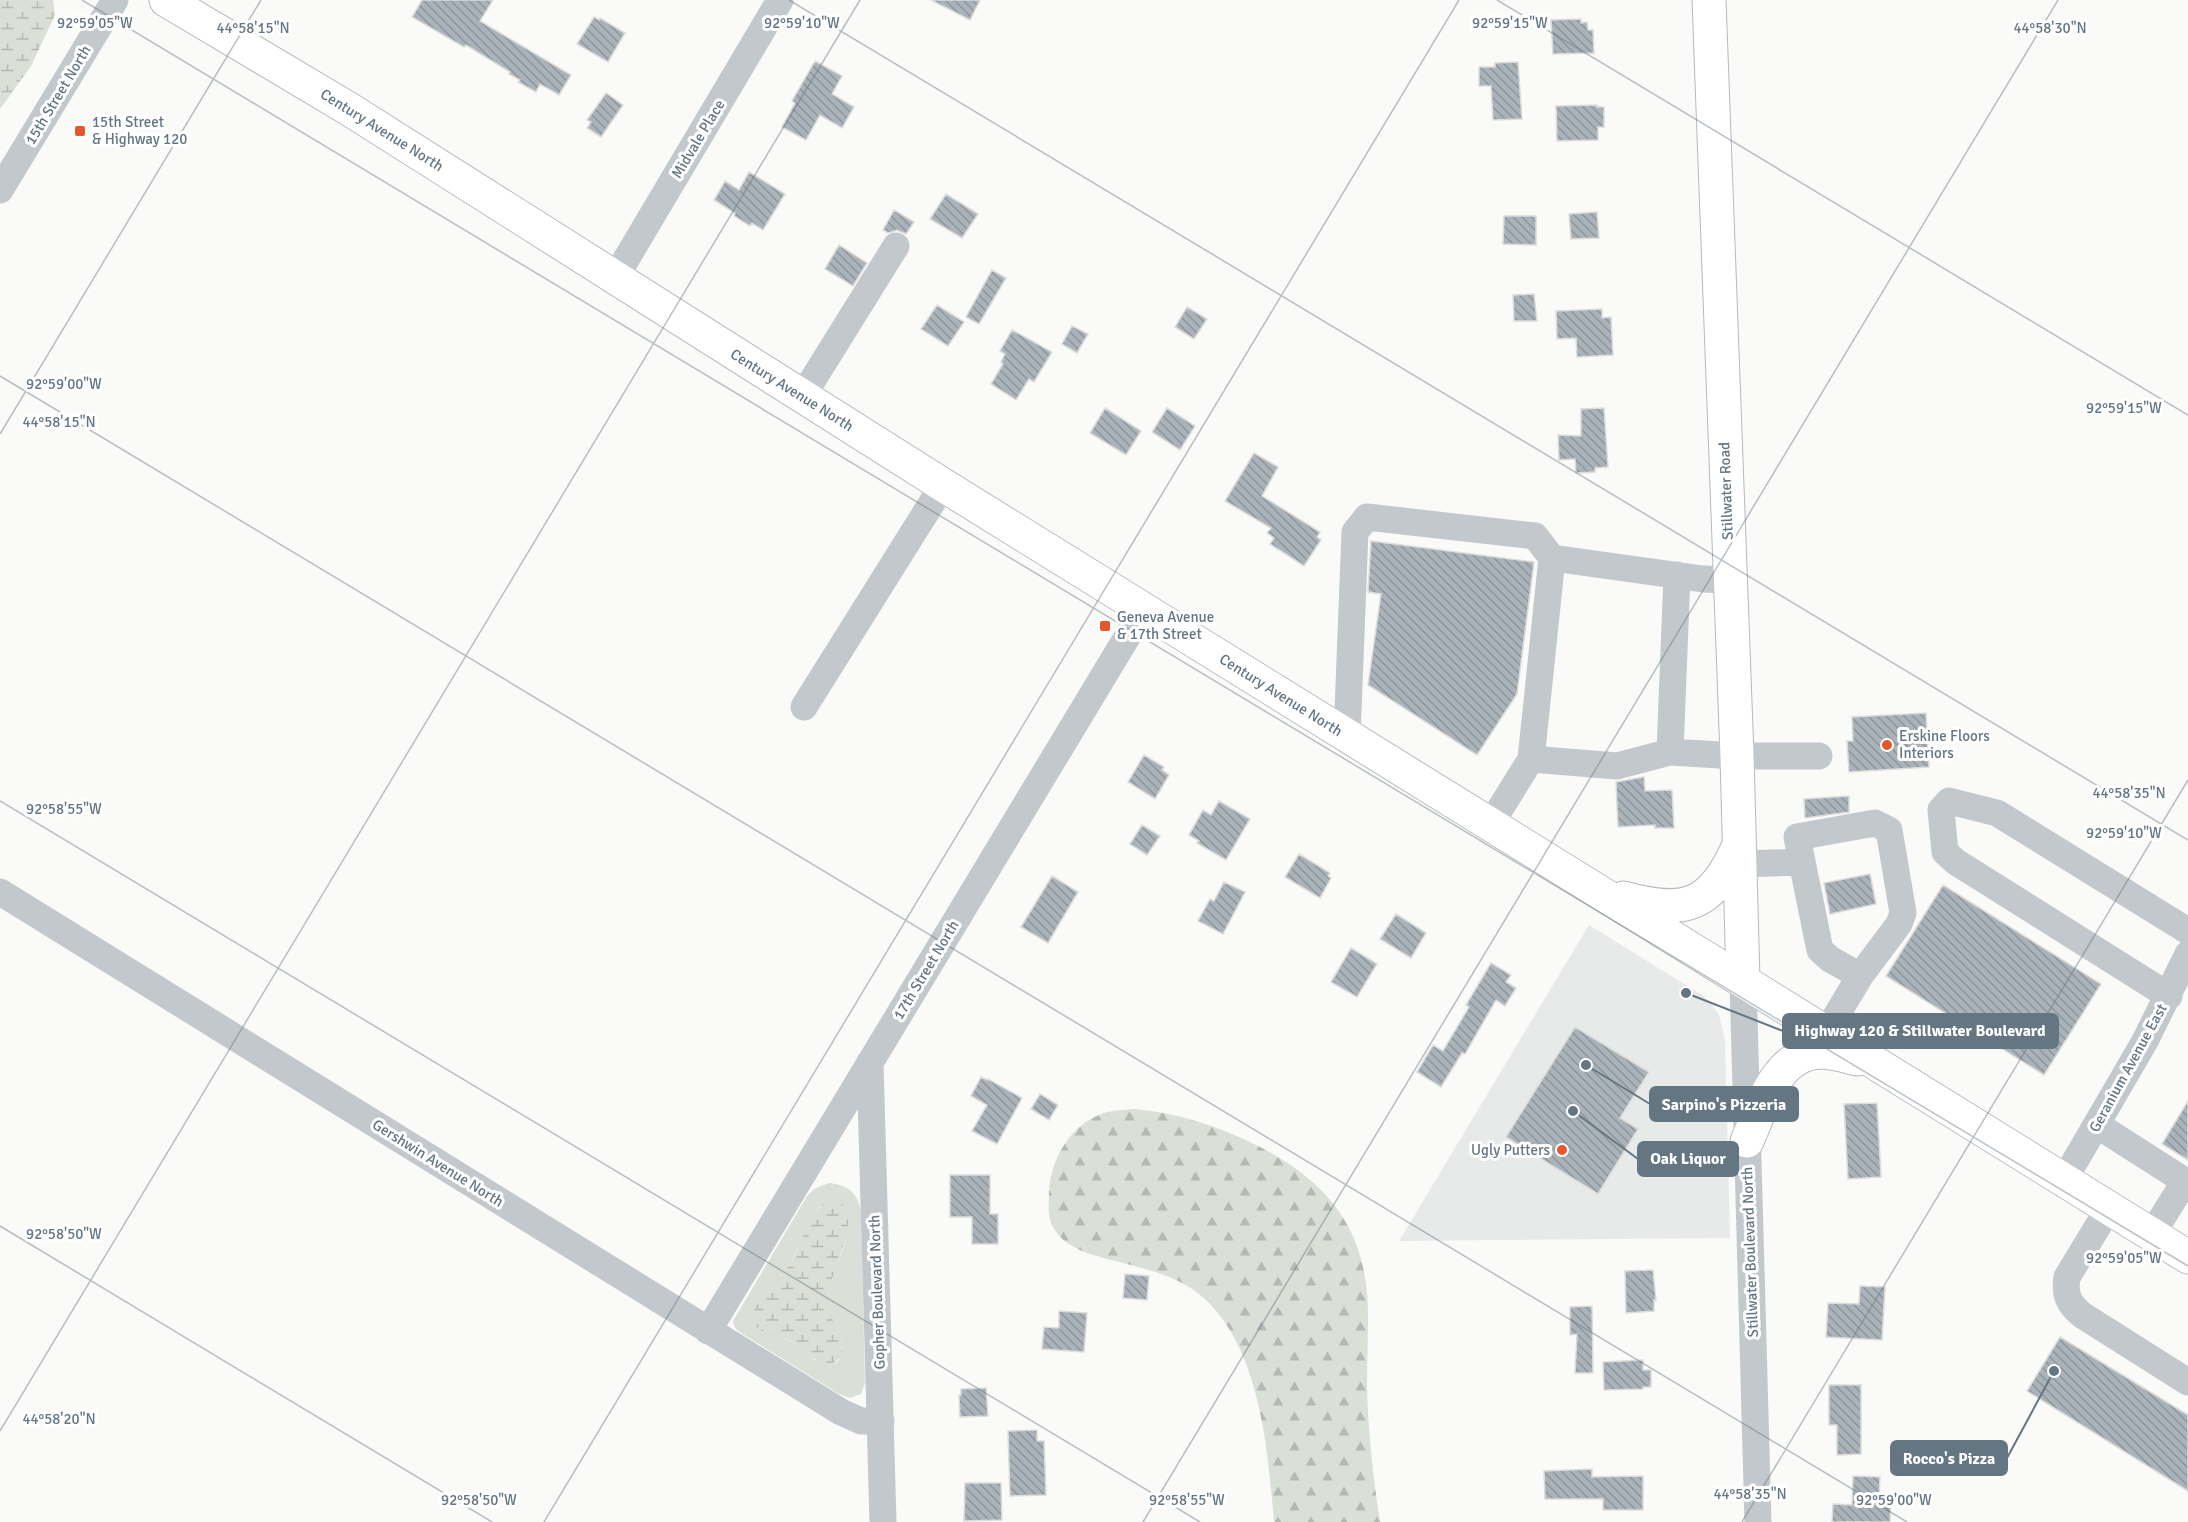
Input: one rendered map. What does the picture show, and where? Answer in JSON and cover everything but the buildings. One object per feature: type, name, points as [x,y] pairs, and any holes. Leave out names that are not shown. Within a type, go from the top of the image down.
[{"type":"main road","name":"Century Avenue North","points":[[166,0],[350,110],[802,397],[2109,1208]]},
{"type":"main road","name":"Stillwater Road","points":[[1708,0],[1737,756],[1743,981]]},
{"type":"main road","points":[[1597,891],[1659,906],[1673,907],[1689,904],[1706,894],[1740,854]]},
{"type":"main road","points":[[1747,1141],[1775,1080],[1783,1069],[1799,1058],[1813,1053],[1826,1052],[1875,1063]]},
{"type":"main road","points":[[2109,1208],[2188,1257]]},
{"type":"street","name":"15th Street North","points":[[0,190],[115,0]]},
{"type":"street","name":"Midvale Place","points":[[615,278],[780,0]]},
{"type":"street","points":[[802,397],[897,246]]},
{"type":"street","points":[[804,707],[943,485]]},
{"type":"street","points":[[1347,736],[1355,532],[1367,517],[1535,536],[1552,558],[1531,759],[1490,825]]},
{"type":"street","points":[[1552,558],[1703,579],[1729,580]]},
{"type":"street","points":[[1670,752],[1677,575]]},
{"type":"street","name":"17th Street North","points":[[708,1331],[1144,609]]},
{"type":"street","points":[[1531,759],[1617,766],[1670,752],[1737,756],[1819,756]]},
{"type":"street","points":[[2177,987],[1956,862],[1945,852],[1941,810],[1949,801],[1997,813],[2188,932]]},
{"type":"street","points":[[1826,1032],[1860,976],[1899,924],[1903,913],[1889,830],[1875,823],[1797,837],[1820,950],[1830,959],[1860,976]]},
{"type":"street","points":[[1740,854],[1802,862]]},
{"type":"street","name":"Gershwin Avenue North","points":[[0,891],[841,1412],[861,1420],[881,1421]]},
{"type":"street","name":"Geranium Avenue East","points":[[2064,1180],[2177,987],[2188,954]]},
{"type":"street","name":"Stillwater Boulevard North","points":[[1743,981],[1758,1522]]},
{"type":"street","name":"Gopher Boulevard North","points":[[870,1062],[883,1522]]},
{"type":"street","points":[[2097,1125],[2185,1181],[2152,1234]]},
{"type":"street","points":[[2109,1208],[2067,1277],[2065,1291],[2071,1305],[2082,1316],[2188,1382]]},
{"type":"shaded area","points":[[1589,925],[1702,995],[1719,1015],[1725,1041],[1730,1238],[1399,1241]]},
{"type":"green space","points":[[0,0],[53,0],[55,15],[31,66],[0,109]]},
{"type":"green space","points":[[1135,1109],[1199,1122],[1260,1147],[1307,1177],[1340,1213],[1352,1234],[1361,1258],[1366,1284],[1368,1420],[1380,1522],[1274,1522],[1264,1431],[1257,1399],[1236,1340],[1219,1315],[1199,1294],[1181,1282],[1150,1270],[1082,1251],[1065,1241],[1053,1227],[1049,1209],[1050,1179],[1064,1146],[1088,1120],[1108,1112]]},
{"type":"green space","points":[[829,1183],[842,1186],[855,1195],[860,1205],[865,1383],[861,1394],[850,1398],[839,1394],[741,1333],[735,1328],[733,1321],[807,1196],[814,1189]],"holes":[[[828,1201],[838,1202],[844,1207],[845,1240],[827,1290],[826,1299],[827,1308],[839,1334],[842,1348],[838,1361],[831,1365],[815,1360],[796,1343],[762,1331],[753,1312],[790,1264],[818,1208]]]},
{"type":"green space","points":[[828,1201],[841,1203],[847,1211],[848,1224],[827,1296],[829,1312],[839,1334],[842,1349],[841,1357],[831,1365],[816,1360],[796,1343],[762,1331],[754,1324],[752,1316],[762,1298],[790,1264],[816,1212]]},
{"type":"place","name":"15th Street & Highway 120","points":[[80,131]]},
{"type":"place","name":"Geneva Avenue & 17th Street","points":[[1105,626]]},
{"type":"place","name":"Erskine Floors Interiors","points":[[1887,745]]},
{"type":"place","name":"Highway 120 & Stillwater Boulevard","points":[[1686,993]]},
{"type":"place","name":"Sarpino's Pizzeria","points":[[1586,1065]]},
{"type":"place","name":"Oak Liquor","points":[[1573,1111]]},
{"type":"place","name":"Ugly Putters","points":[[1562,1150]]},
{"type":"place","name":"Rocco's Pizza","points":[[2054,1371]]}]
